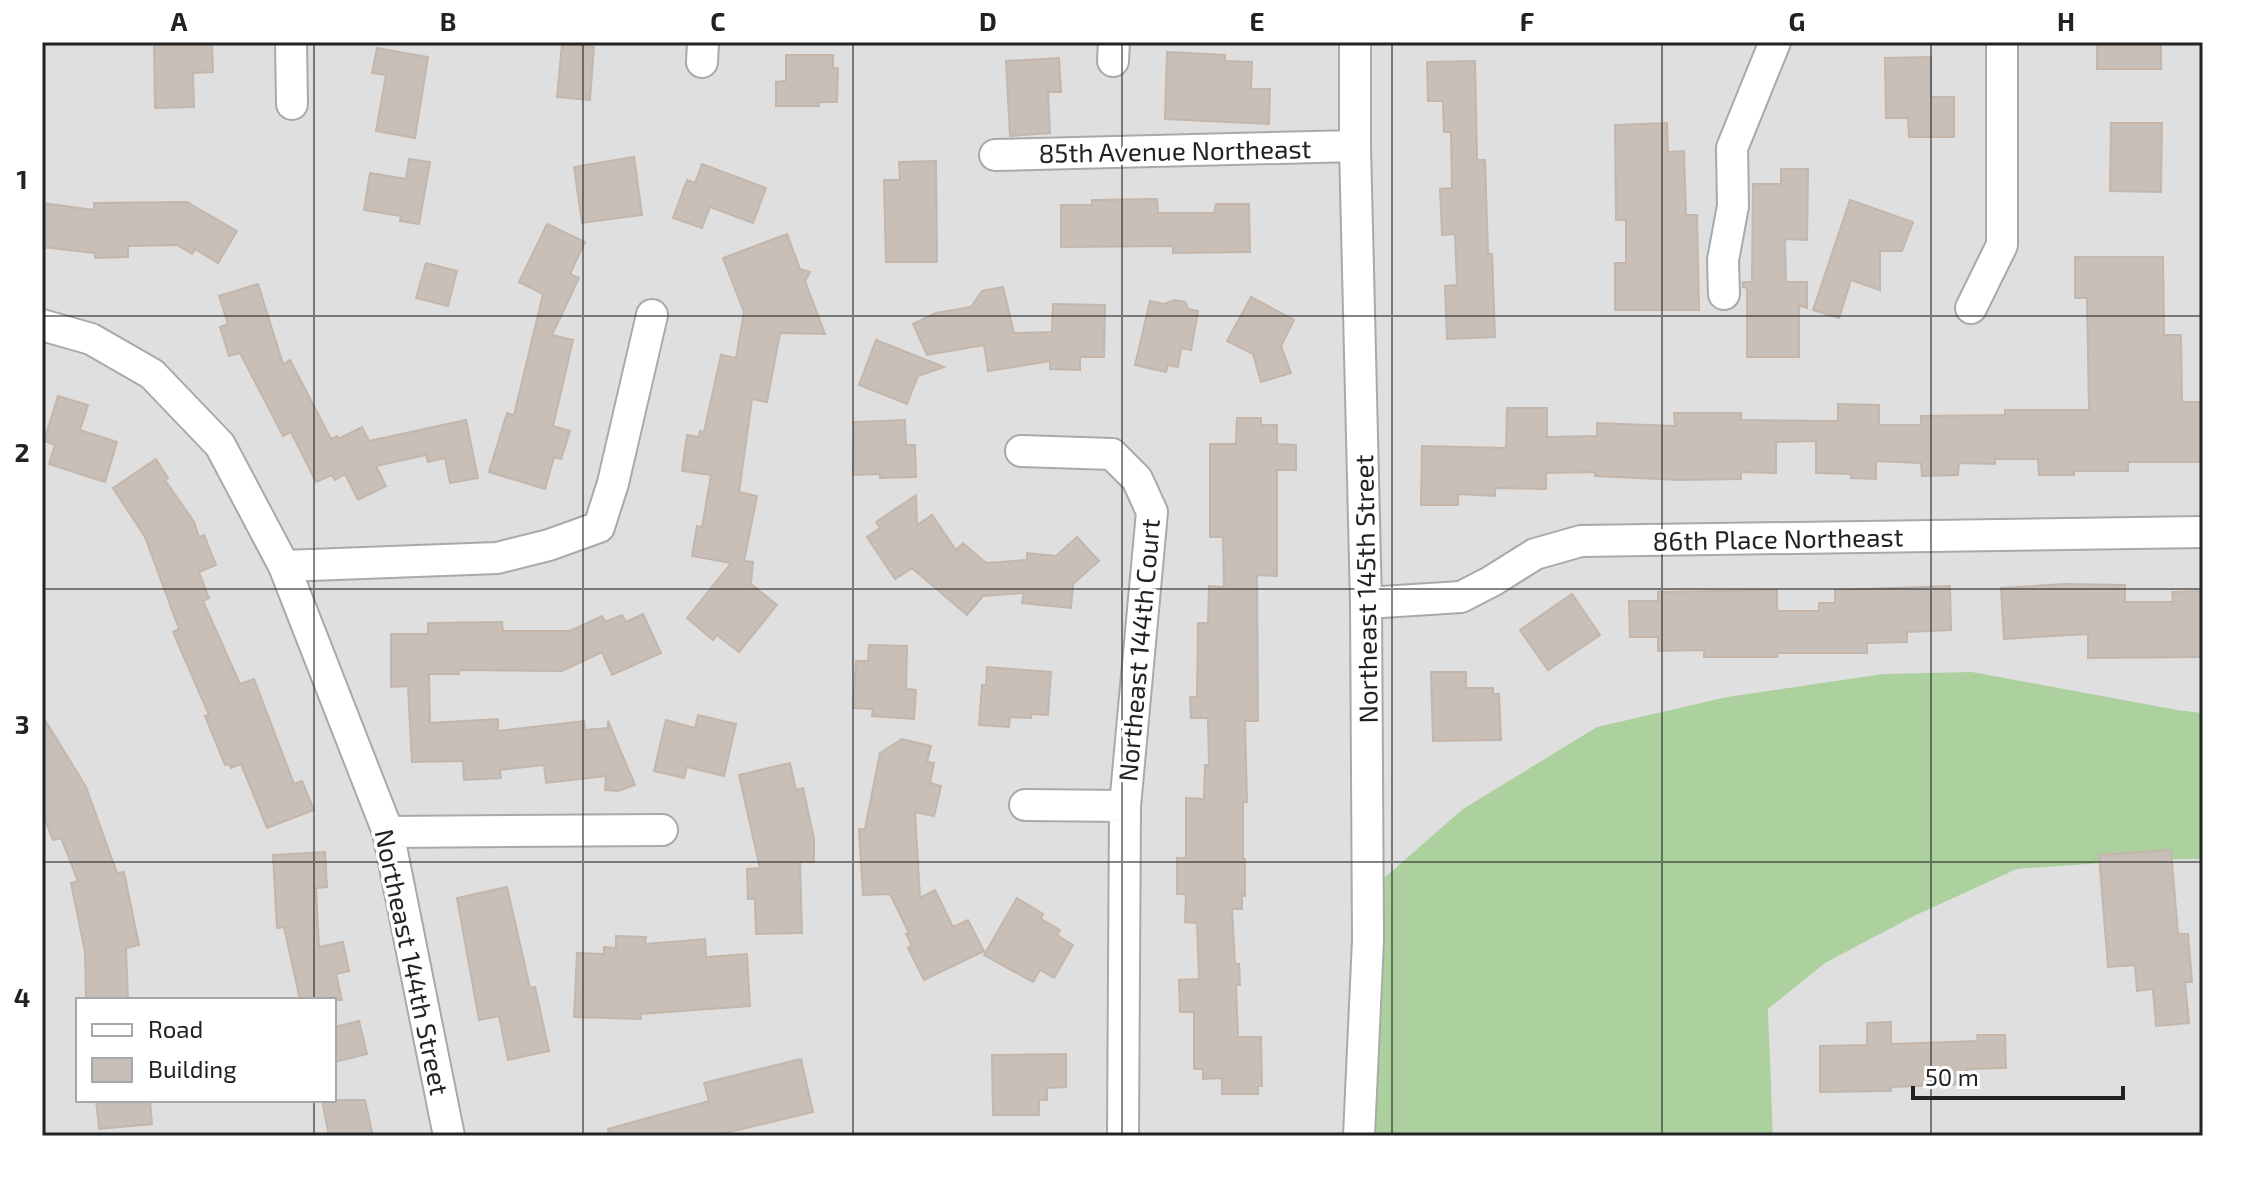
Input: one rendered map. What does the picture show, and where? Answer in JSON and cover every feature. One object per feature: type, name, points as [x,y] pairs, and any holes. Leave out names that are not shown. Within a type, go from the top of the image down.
[{"type":"street","points":[[291,42],[292,104]]},
{"type":"street","name":"Northeast 145th Street","points":[[1355,42],[1366,603],[1368,940],[1359,1136]]},
{"type":"street","points":[[1724,294],[1723,260],[1733,206],[1732,148],[1775,42]]},
{"type":"street","points":[[1971,308],[2002,245],[2002,42]]},
{"type":"street","name":"85th Avenue Northeast","points":[[995,155],[1355,146]]},
{"type":"street","points":[[284,566],[497,558],[549,545],[599,527],[613,483],[652,315]]},
{"type":"street","name":"Northeast 144th Street","points":[[42,325],[91,339],[152,374],[220,445],[284,566],[388,832],[449,1136]]},
{"type":"street","name":"Northeast 144th Court","points":[[1021,451],[1112,454],[1137,479],[1152,512],[1125,806],[1123,1136]]},
{"type":"street","name":"86th Place Northeast","points":[[1366,603],[1461,597],[1535,554],[1581,541],[2203,532]]},
{"type":"street","name":"Northeast 144th Court","points":[[1025,805],[1125,806]]},
{"type":"street","points":[[388,832],[662,830]]},
{"type":"shaded area","points":[[42,42],[2203,42],[2203,713],[2177,710],[1358,1136],[42,1136]]},
{"type":"shaded area","points":[[2203,859],[2203,1136],[1773,1136],[1768,1009],[1825,963],[1914,916],[2017,869]]},
{"type":"green space","points":[[1972,672],[2203,713],[2203,859],[2017,869],[1914,916],[1825,963],[1768,1009],[1773,1136],[1362,1136],[1368,892],[1463,809],[1597,727],[1727,697],[1883,674]]},
{"type":"building","points":[[212,42],[213,72],[193,73],[194,107],[155,108],[154,43]]},
{"type":"building","points":[[2097,42],[2161,42],[2161,69],[2097,69]]},
{"type":"building","points":[[562,44],[594,47],[590,100],[557,97]]},
{"type":"building","points":[[377,48],[428,57],[415,138],[376,131],[386,75],[372,73]]},
{"type":"building","points":[[1167,52],[1225,55],[1225,61],[1252,62],[1251,89],[1270,89],[1269,124],[1165,119]]},
{"type":"building","points":[[786,55],[833,55],[833,68],[838,68],[837,102],[819,102],[819,106],[776,106],[776,82],[786,81]]},
{"type":"building","points":[[1931,57],[1931,97],[1954,97],[1954,137],[1909,137],[1908,118],[1886,118],[1885,58]]},
{"type":"building","points":[[1059,58],[1061,92],[1048,92],[1050,133],[1010,136],[1006,61]]},
{"type":"building","points":[[1475,61],[1477,160],[1485,160],[1495,337],[1447,339],[1445,286],[1457,285],[1455,234],[1442,235],[1440,189],[1452,188],[1451,132],[1444,132],[1443,101],[1428,101],[1427,62]]},
{"type":"building","points":[[1667,123],[1668,152],[1684,151],[1686,215],[1697,215],[1699,310],[1615,310],[1615,263],[1626,263],[1626,220],[1616,220],[1615,125]]},
{"type":"building","points":[[2111,123],[2162,123],[2161,192],[2110,191]]},
{"type":"building","points":[[634,157],[642,215],[582,223],[574,167]]},
{"type":"building","points":[[409,159],[430,162],[419,224],[400,221],[401,216],[364,210],[370,173],[406,179]]},
{"type":"building","points":[[936,161],[937,262],[886,262],[884,180],[900,180],[899,162]]},
{"type":"building","points":[[702,164],[766,188],[753,223],[710,207],[702,228],[673,218],[687,180],[695,183]]},
{"type":"building","points":[[1781,169],[1808,169],[1807,240],[1785,239],[1786,282],[1807,282],[1807,308],[1799,305],[1799,357],[1747,357],[1747,288],[1743,287],[1743,282],[1752,282],[1753,184],[1781,184]]},
{"type":"building","points":[[1157,199],[1158,213],[1214,213],[1216,204],[1249,204],[1250,252],[1173,253],[1173,246],[1061,247],[1061,205],[1092,205],[1092,200]]},
{"type":"building","points":[[1850,200],[1913,222],[1902,251],[1880,251],[1880,290],[1851,280],[1839,318],[1813,310]]},
{"type":"building","points":[[187,202],[237,231],[218,263],[195,249],[192,254],[177,245],[128,246],[128,257],[95,258],[95,253],[42,247],[42,203],[94,210],[94,203]]},
{"type":"building","points":[[547,224],[585,242],[570,274],[579,278],[552,335],[573,340],[553,426],[570,431],[561,459],[554,457],[545,489],[489,472],[507,413],[514,415],[543,294],[519,282]]},
{"type":"building","points":[[787,234],[800,269],[810,272],[805,281],[825,334],[780,333],[767,402],[752,399],[739,492],[757,496],[744,561],[753,562],[751,584],[777,605],[739,652],[717,635],[713,640],[687,618],[731,563],[692,556],[697,526],[702,527],[711,475],[682,471],[687,435],[699,437],[700,431],[704,432],[721,355],[736,358],[744,312],[723,258]]},
{"type":"building","points":[[2075,257],[2163,257],[2164,335],[2181,335],[2182,402],[2203,402],[2203,462],[2128,462],[2128,471],[2074,471],[2074,475],[2039,475],[2038,459],[1995,459],[1995,464],[1959,463],[1958,475],[1922,476],[1921,463],[1876,461],[1876,479],[1851,478],[1851,474],[1816,473],[1816,441],[1776,442],[1776,473],[1741,472],[1741,479],[1679,480],[1595,476],[1595,472],[1546,473],[1546,489],[1495,488],[1495,496],[1458,494],[1458,505],[1421,505],[1422,446],[1506,448],[1507,408],[1547,408],[1547,437],[1597,436],[1597,423],[1675,426],[1674,413],[1741,413],[1741,420],[1838,421],[1838,404],[1879,405],[1879,425],[1921,425],[1921,416],[2005,415],[2005,410],[2089,410],[2087,298],[2075,298]]},
{"type":"building","points":[[426,263],[457,271],[448,306],[416,298]]},
{"type":"building","points":[[258,284],[283,364],[290,360],[331,439],[337,436],[338,439],[362,427],[369,441],[466,420],[478,478],[450,483],[445,458],[428,462],[426,455],[376,466],[386,486],[358,500],[345,474],[335,480],[332,475],[316,482],[291,432],[283,436],[240,353],[229,356],[220,327],[228,324],[219,296]]},
{"type":"building","points":[[1003,287],[1014,333],[1052,332],[1053,304],[1105,305],[1104,357],[1080,357],[1080,370],[1050,369],[1050,361],[988,371],[984,345],[927,355],[913,324],[936,313],[971,307],[982,291]]},
{"type":"building","points":[[1251,297],[1294,320],[1281,346],[1291,373],[1261,382],[1253,354],[1227,341]]},
{"type":"building","points":[[1174,300],[1185,302],[1188,309],[1198,311],[1191,350],[1181,348],[1178,367],[1168,365],[1166,372],[1135,365],[1150,301],[1164,304]]},
{"type":"building","points":[[876,340],[944,367],[918,376],[907,404],[859,385]]},
{"type":"building","points":[[58,396],[88,405],[80,430],[117,442],[105,482],[49,464],[55,445],[44,441]]},
{"type":"building","points":[[1237,418],[1261,418],[1261,425],[1277,425],[1277,444],[1296,445],[1296,470],[1277,470],[1277,576],[1257,575],[1258,721],[1245,721],[1245,896],[1242,895],[1242,909],[1232,909],[1235,964],[1239,964],[1240,985],[1236,985],[1238,1037],[1261,1037],[1262,1086],[1258,1086],[1258,1094],[1222,1094],[1222,1078],[1203,1079],[1203,1069],[1194,1069],[1194,1012],[1180,1012],[1179,980],[1199,979],[1197,923],[1185,922],[1186,894],[1177,894],[1177,858],[1186,858],[1186,798],[1204,799],[1205,765],[1209,765],[1208,718],[1191,718],[1190,697],[1197,697],[1198,623],[1208,623],[1209,586],[1224,587],[1223,537],[1210,537],[1210,444],[1236,444]]},
{"type":"building","points":[[905,420],[906,445],[915,445],[916,477],[853,475],[854,422]]},
{"type":"building","points":[[156,459],[168,478],[165,480],[194,522],[199,537],[204,535],[216,565],[199,572],[209,598],[203,601],[240,684],[254,679],[294,784],[302,781],[314,810],[267,828],[241,764],[231,768],[229,764],[225,765],[205,716],[209,715],[173,632],[179,629],[145,537],[113,488]]},
{"type":"building","points":[[916,495],[917,525],[932,515],[956,550],[963,543],[986,563],[1027,560],[1027,553],[1056,556],[1077,537],[1099,561],[1073,584],[1071,608],[1022,603],[1024,593],[983,596],[967,615],[912,568],[895,579],[867,537],[880,528],[876,522]]},
{"type":"building","points":[[2065,584],[2125,585],[2125,602],[2173,602],[2172,592],[2203,591],[2203,657],[2088,658],[2088,634],[2004,639],[2001,588]]},
{"type":"building","points":[[1950,586],[1951,630],[1907,632],[1907,642],[1867,643],[1867,653],[1704,657],[1704,650],[1658,651],[1658,637],[1630,637],[1629,601],[1658,601],[1658,592],[1777,590],[1777,611],[1819,611],[1819,603],[1835,603],[1835,590]]},
{"type":"building","points":[[1572,594],[1600,635],[1548,670],[1520,630]]},
{"type":"building","points":[[643,614],[661,653],[612,675],[602,652],[562,671],[459,670],[459,674],[429,674],[430,723],[498,719],[498,731],[584,721],[585,730],[608,728],[608,721],[635,785],[618,791],[605,790],[606,776],[546,783],[544,765],[500,770],[501,778],[464,780],[463,761],[412,762],[408,686],[391,687],[391,634],[428,634],[428,623],[502,622],[503,631],[570,631],[602,616],[605,622],[622,615],[626,622]]},
{"type":"building","points":[[869,645],[907,646],[906,689],[916,690],[914,719],[872,716],[873,709],[853,708],[856,661],[868,661]]},
{"type":"building","points":[[987,667],[1051,672],[1048,715],[1010,717],[1009,727],[979,725],[982,685],[986,685]]},
{"type":"building","points":[[1431,672],[1466,672],[1466,688],[1493,688],[1493,694],[1499,694],[1501,740],[1433,741]]},
{"type":"building","points":[[42,715],[86,787],[117,873],[124,872],[139,945],[126,948],[128,998],[86,998],[85,952],[71,883],[78,881],[61,838],[53,840],[42,812]]},
{"type":"building","points":[[698,715],[736,724],[724,776],[687,767],[684,778],[654,771],[666,720],[695,728]]},
{"type":"building","points":[[902,739],[931,746],[927,762],[934,763],[930,783],[941,786],[934,816],[915,812],[920,898],[935,890],[953,927],[968,920],[984,951],[924,980],[908,948],[912,946],[906,934],[909,933],[890,894],[863,895],[859,829],[865,829],[880,753]]},
{"type":"building","points":[[790,763],[796,790],[803,788],[814,839],[814,862],[800,862],[802,933],[756,934],[755,899],[748,899],[747,869],[760,868],[739,775]]},
{"type":"building","points":[[2171,850],[2178,934],[2188,934],[2192,982],[2185,982],[2189,1023],[2156,1026],[2153,989],[2137,991],[2135,965],[2108,967],[2099,855]]},
{"type":"building","points":[[325,852],[327,887],[316,888],[319,947],[343,942],[349,971],[336,974],[342,1000],[300,998],[284,927],[277,928],[273,855]]},
{"type":"building","points":[[507,887],[530,988],[535,987],[549,1051],[508,1060],[499,1016],[479,1020],[457,898]]},
{"type":"building","points":[[1017,898],[1043,914],[1041,919],[1060,930],[1057,935],[1073,945],[1054,978],[1040,970],[1033,982],[984,955]]},
{"type":"building","points":[[616,936],[646,937],[645,944],[705,939],[706,957],[747,954],[750,1006],[640,1014],[641,1019],[574,1017],[577,953],[604,954],[604,947],[616,948]]},
{"type":"building","points":[[359,1021],[367,1054],[336,1062],[336,1027]]},
{"type":"building","points":[[1891,1022],[1891,1044],[1978,1041],[1977,1035],[2005,1035],[2006,1068],[1967,1069],[1968,1084],[1891,1087],[1891,1091],[1820,1092],[1820,1046],[1867,1045],[1867,1023]]},
{"type":"building","points":[[1066,1054],[1066,1087],[1047,1088],[1047,1100],[1039,1100],[1039,1115],[993,1115],[992,1055]]},
{"type":"building","points":[[801,1059],[813,1112],[713,1136],[609,1136],[608,1129],[709,1101],[704,1083]]},
{"type":"building","points":[[365,1100],[373,1136],[329,1136],[322,1102]]},
{"type":"building","points":[[96,1102],[150,1102],[152,1124],[99,1129]]}]
